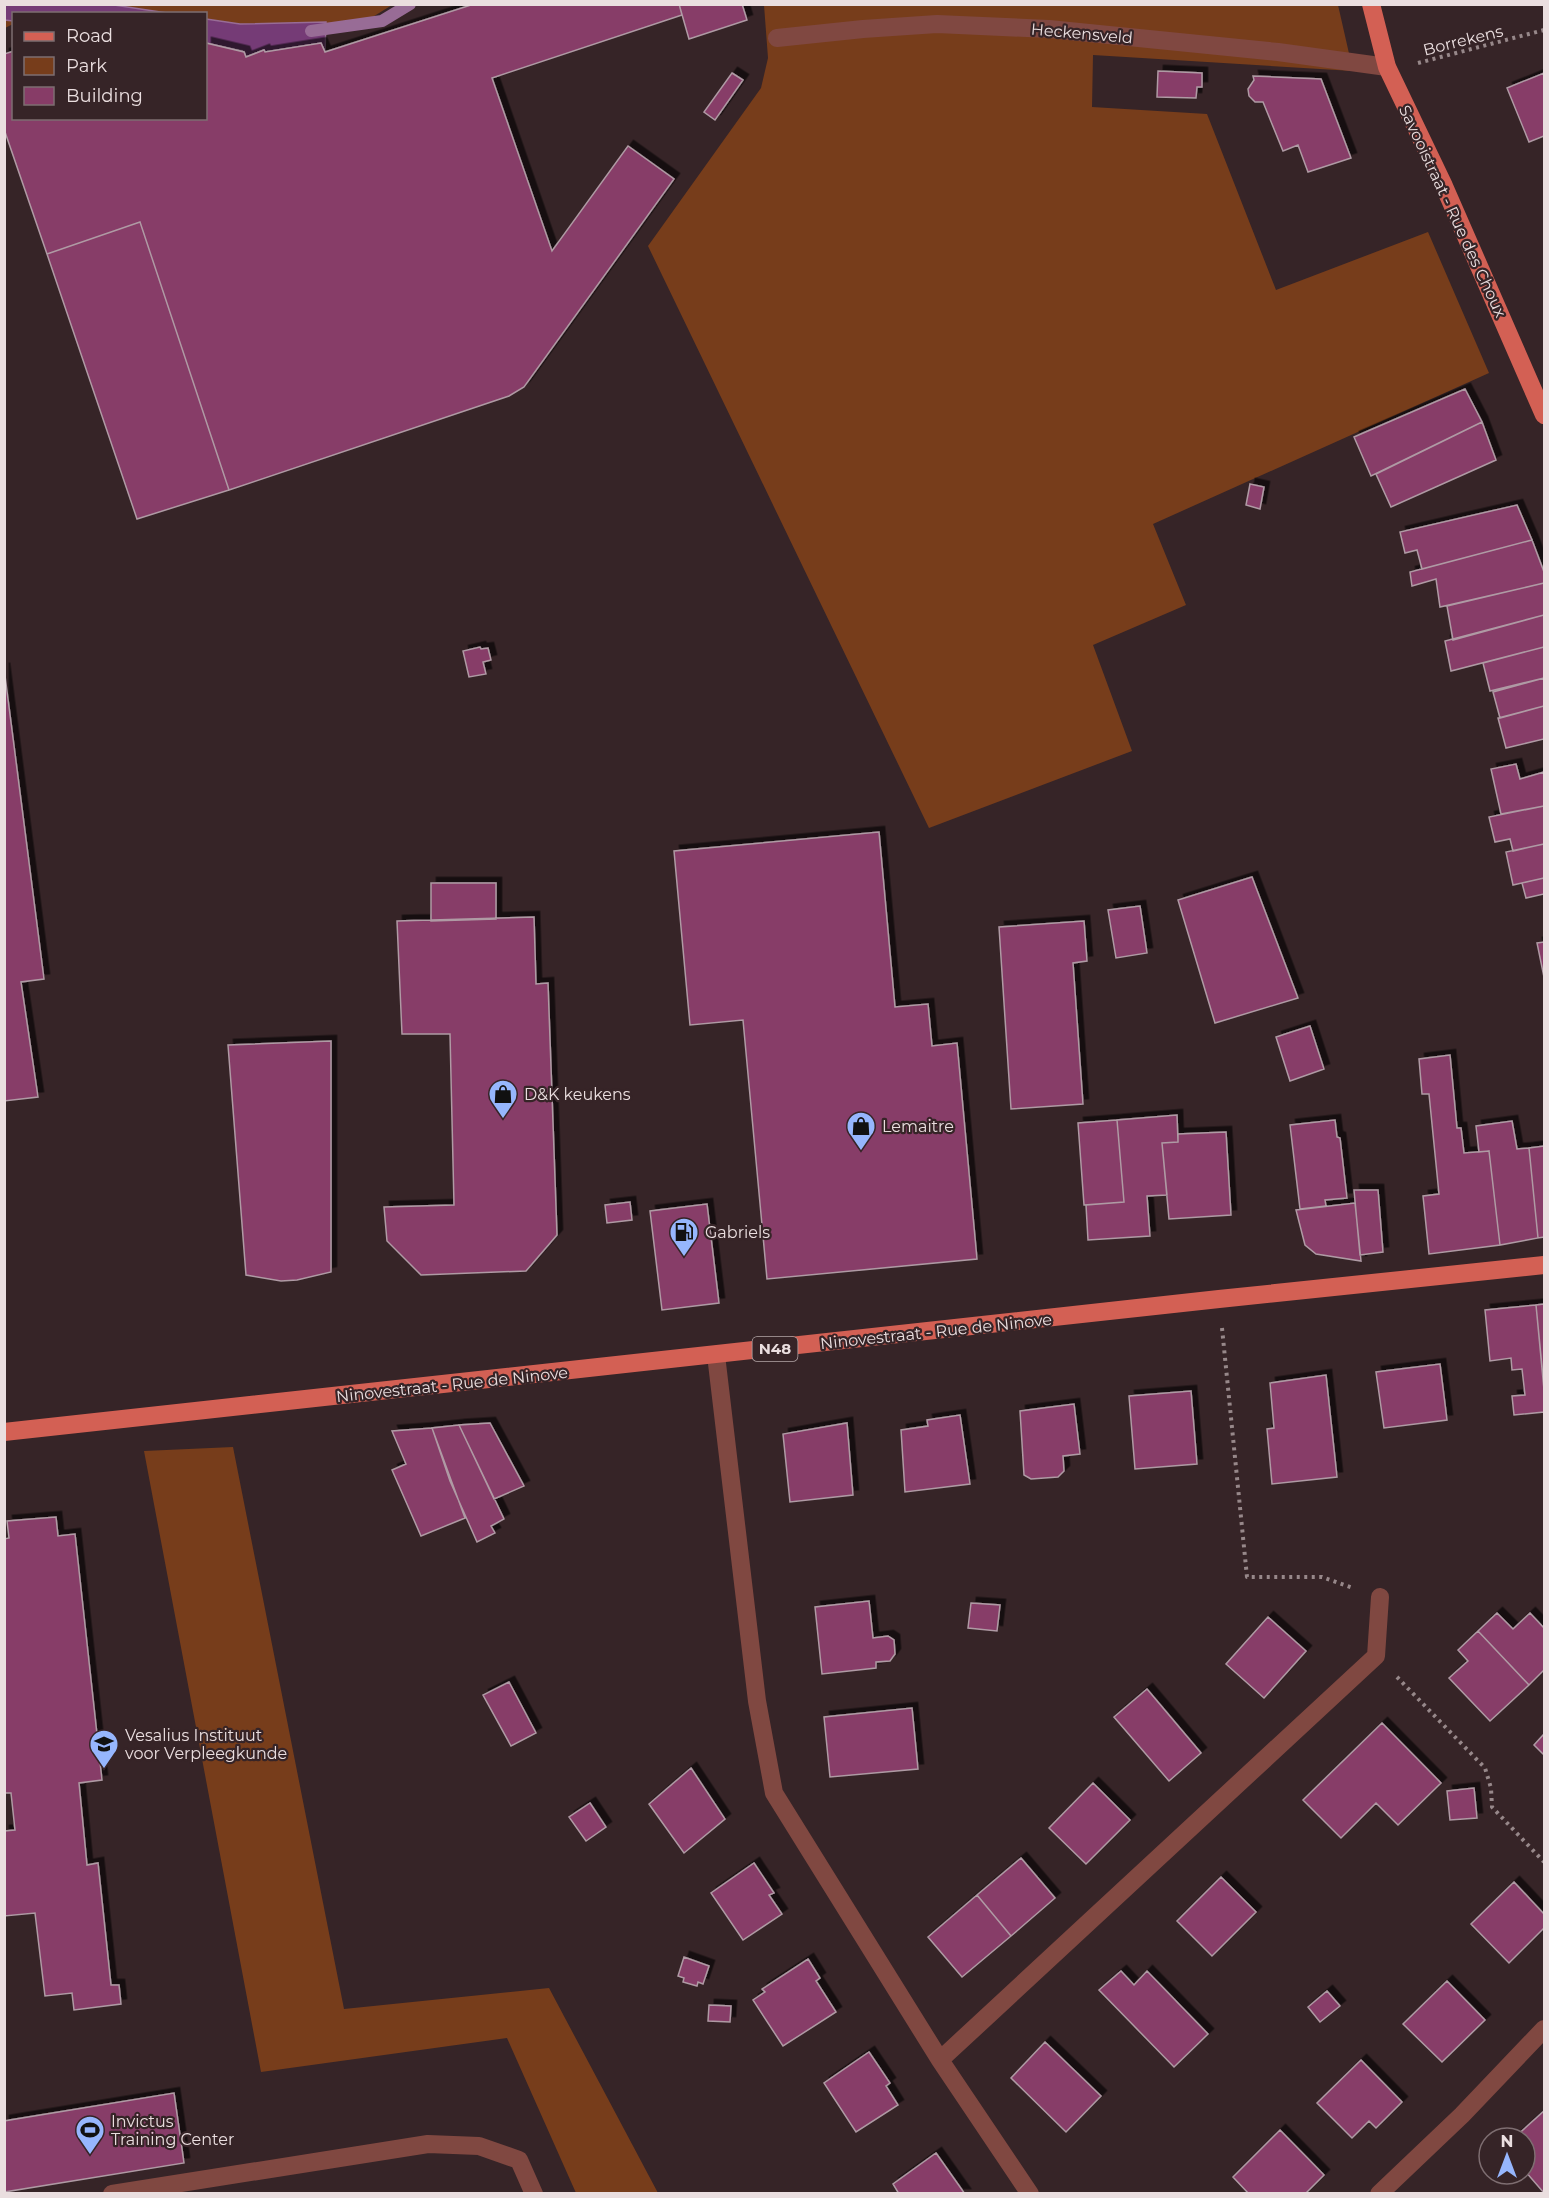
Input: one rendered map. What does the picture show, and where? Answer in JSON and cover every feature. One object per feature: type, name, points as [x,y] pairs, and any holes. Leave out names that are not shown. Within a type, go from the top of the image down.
[{"type":"main road","name":"Savooistraat - Rue des Choux","points":[[1371,4],[1387,67],[1444,186],[1545,416]]},
{"type":"main road","name":"Ninovestraat - Rue de Ninove","points":[[4,1432],[1545,1265]]},
{"type":"street","name":"Heckensveld","points":[[777,38],[937,24],[1026,28],[1278,52],[1387,67]]},
{"type":"street","points":[[716,1355],[757,1701],[774,1793],[940,2060],[1030,2193]]},
{"type":"street","points":[[940,2060],[1377,1656],[1380,1597]]},
{"type":"street","points":[[1379,2193],[1462,2115],[1545,2030]]},
{"type":"street","points":[[121,2193],[428,2144],[479,2146],[519,2160],[534,2193]]},
{"type":"path","name":"Borrekens","points":[[1387,67],[1428,62],[1545,30]]},
{"type":"path","points":[[1219,1299],[1247,1577],[1322,1577],[1380,1597]]},
{"type":"path","points":[[1377,1656],[1485,1768],[1491,1788],[1492,1807],[1545,1862]]},
{"type":"green space","points":[[5,5],[392,5],[371,18],[254,39],[207,27],[207,12],[12,12],[12,24],[5,28]]},
{"type":"green space","points":[[764,5],[1338,5],[1353,71],[1093,55],[1092,107],[1207,114],[1276,290],[1428,232],[1489,373],[1153,524],[1186,605],[1093,645],[1132,751],[929,828],[648,246],[761,88],[768,58]]},
{"type":"green space","points":[[233,1447],[344,2009],[549,1988],[658,2193],[576,2193],[507,2038],[261,2072],[144,1451]]},
{"type":"shaded area","points":[[5,4],[114,5],[160,12],[12,12],[12,21],[5,20]]},
{"type":"shaded area","points":[[207,19],[240,24],[326,22],[325,52],[321,43],[265,52],[264,50],[246,57],[244,51],[207,43]]},
{"type":"building","points":[[474,4],[679,4],[682,15],[492,78],[552,251],[628,146],[674,179],[524,387],[509,396],[229,490],[140,222],[47,254],[4,129],[4,54],[12,52],[12,120],[207,120],[207,43],[244,52],[246,57],[264,50],[265,52],[321,43],[325,52]]},
{"type":"building","points":[[679,4],[742,4],[747,20],[689,39]]},
{"type":"building","points":[[1158,71],[1202,73],[1202,87],[1197,87],[1196,98],[1157,97]]},
{"type":"building","points":[[732,73],[743,80],[715,120],[704,112]]},
{"type":"building","points":[[1544,73],[1544,136],[1529,142],[1507,88]]},
{"type":"building","points":[[1253,76],[1321,79],[1351,158],[1308,172],[1298,145],[1283,151],[1263,102],[1255,102],[1249,96],[1248,89],[1254,80]]},
{"type":"building","points":[[140,222],[229,490],[137,519],[47,254]]},
{"type":"building","points":[[1465,389],[1482,422],[1371,476],[1354,437]]},
{"type":"building","points":[[1482,422],[1496,460],[1391,507],[1376,474]]},
{"type":"building","points":[[1250,484],[1264,487],[1260,509],[1246,505]]},
{"type":"building","points":[[1517,505],[1532,540],[1422,569],[1417,550],[1405,553],[1400,532]]},
{"type":"building","points":[[1532,540],[1544,572],[1544,583],[1440,607],[1436,579],[1412,586],[1410,572]]},
{"type":"building","points":[[1544,583],[1544,615],[1453,640],[1447,606]]},
{"type":"building","points":[[1544,615],[1544,647],[1451,671],[1445,641]]},
{"type":"building","points":[[480,647],[481,649],[488,648],[491,660],[483,662],[486,674],[469,677],[463,651]]},
{"type":"building","points":[[1544,647],[1544,678],[1490,691],[1483,663]]},
{"type":"building","points":[[4,668],[44,979],[21,982],[38,1097],[4,1101]]},
{"type":"building","points":[[1544,678],[1544,706],[1500,718],[1493,692]]},
{"type":"building","points":[[1544,706],[1544,739],[1506,748],[1498,718]]},
{"type":"building","points":[[1516,764],[1520,779],[1544,772],[1544,806],[1501,814],[1491,769]]},
{"type":"building","points":[[1544,806],[1544,844],[1513,851],[1510,839],[1495,842],[1489,817]]},
{"type":"building","name":"Lemaitre","points":[[879,832],[895,1007],[928,1004],[932,1046],[957,1043],[977,1259],[767,1279],[743,1020],[690,1025],[674,851]]},
{"type":"building","points":[[1544,844],[1544,878],[1513,885],[1506,852]]},
{"type":"building","points":[[1252,877],[1298,998],[1215,1023],[1178,900]]},
{"type":"building","points":[[1544,878],[1544,894],[1526,898],[1522,883]]},
{"type":"building","points":[[431,883],[496,883],[496,919],[431,921]]},
{"type":"building","points":[[1140,906],[1147,953],[1116,958],[1108,910]]},
{"type":"building","name":"D&K keukens","points":[[534,917],[536,984],[548,983],[557,1235],[526,1271],[421,1275],[387,1241],[384,1207],[454,1205],[450,1034],[402,1034],[397,921]]},
{"type":"building","points":[[1084,921],[1087,961],[1073,963],[1083,1104],[1011,1109],[999,927]]},
{"type":"building","points":[[1544,942],[1544,977],[1537,943]]},
{"type":"building","points":[[1310,1026],[1324,1069],[1290,1081],[1276,1037]]},
{"type":"building","points":[[331,1041],[331,1272],[297,1280],[281,1281],[246,1275],[228,1045]]},
{"type":"building","points":[[1450,1055],[1457,1128],[1461,1128],[1464,1153],[1489,1151],[1500,1245],[1429,1254],[1423,1196],[1439,1194],[1429,1094],[1422,1094],[1419,1059]]},
{"type":"building","points":[[1177,1115],[1178,1142],[1162,1143],[1167,1195],[1147,1196],[1150,1236],[1088,1240],[1086,1205],[1124,1202],[1117,1120]]},
{"type":"building","points":[[1117,1120],[1124,1202],[1084,1205],[1078,1123]]},
{"type":"building","points":[[1335,1120],[1337,1137],[1340,1138],[1347,1198],[1325,1200],[1326,1206],[1300,1209],[1290,1125]]},
{"type":"building","points":[[1512,1121],[1517,1149],[1529,1148],[1538,1238],[1500,1245],[1489,1151],[1479,1152],[1476,1126]]},
{"type":"building","points":[[1226,1132],[1231,1215],[1169,1219],[1162,1143],[1178,1142],[1178,1134]]},
{"type":"building","points":[[1544,1146],[1544,1237],[1538,1238],[1529,1148]]},
{"type":"building","points":[[1354,1190],[1378,1190],[1383,1252],[1360,1255]]},
{"type":"building","points":[[630,1202],[632,1220],[607,1223],[605,1205]]},
{"type":"building","points":[[1355,1203],[1361,1261],[1316,1254],[1305,1245],[1296,1210]]},
{"type":"building","name":"Gabriels","points":[[707,1204],[719,1303],[662,1310],[650,1211]]},
{"type":"building","points":[[1544,1304],[1544,1387],[1536,1305]]},
{"type":"building","points":[[1536,1305],[1544,1412],[1514,1415],[1512,1396],[1525,1395],[1522,1369],[1512,1370],[1511,1358],[1490,1361],[1485,1310]]},
{"type":"building","points":[[1440,1364],[1447,1420],[1384,1428],[1376,1372]]},
{"type":"building","points":[[1326,1375],[1337,1477],[1272,1484],[1267,1429],[1274,1428],[1270,1383]]},
{"type":"building","points":[[1191,1391],[1197,1464],[1135,1469],[1129,1396]]},
{"type":"building","points":[[1074,1404],[1080,1454],[1063,1456],[1064,1471],[1058,1477],[1031,1479],[1024,1475],[1020,1411]]},
{"type":"building","points":[[960,1415],[970,1484],[905,1492],[901,1430],[928,1426],[927,1420]]},
{"type":"building","points":[[490,1423],[524,1486],[494,1499],[459,1425]]},
{"type":"building","points":[[847,1423],[853,1495],[790,1502],[783,1434]]},
{"type":"building","points":[[459,1425],[504,1519],[491,1526],[495,1533],[477,1542],[450,1481],[432,1428]]},
{"type":"building","points":[[432,1428],[465,1518],[421,1536],[392,1470],[406,1464],[392,1431]]},
{"type":"building","points":[[56,1517],[58,1536],[75,1534],[102,1780],[79,1783],[87,1865],[98,1863],[111,1985],[119,1985],[121,2004],[74,2010],[72,1993],[45,1996],[35,1913],[4,1916],[4,1831],[15,1830],[11,1793],[4,1793],[4,1539],[9,1538],[7,1521]]},
{"type":"building","points":[[869,1601],[873,1638],[888,1636],[894,1640],[895,1654],[890,1661],[876,1662],[876,1668],[822,1674],[815,1607]]},
{"type":"building","points":[[971,1603],[1000,1605],[997,1631],[968,1628]]},
{"type":"building","points":[[1497,1613],[1513,1629],[1530,1613],[1544,1628],[1544,1670],[1529,1685],[1478,1631]]},
{"type":"building","points":[[1268,1617],[1306,1651],[1264,1698],[1226,1664]]},
{"type":"building","points":[[1478,1631],[1529,1685],[1490,1721],[1449,1678],[1468,1661],[1458,1650]]},
{"type":"building","points":[[509,1682],[536,1733],[511,1746],[483,1695]]},
{"type":"building","points":[[1147,1689],[1201,1753],[1169,1781],[1114,1717]]},
{"type":"building","points":[[912,1708],[918,1769],[830,1777],[824,1717]]},
{"type":"building","points":[[1382,1723],[1441,1783],[1398,1825],[1376,1803],[1341,1838],[1303,1800]]},
{"type":"building","points":[[1544,1734],[1544,1755],[1534,1745]]},
{"type":"building","points":[[691,1768],[725,1819],[684,1853],[649,1804]]},
{"type":"building","points":[[1093,1783],[1130,1820],[1086,1864],[1049,1828]]},
{"type":"building","points":[[1474,1788],[1477,1818],[1450,1820],[1447,1791]]},
{"type":"building","points":[[590,1803],[606,1827],[586,1841],[569,1817]]},
{"type":"building","points":[[1021,1858],[1055,1898],[1011,1936],[977,1895]]},
{"type":"building","points":[[754,1863],[774,1893],[769,1895],[782,1914],[743,1940],[711,1893]]},
{"type":"building","points":[[1221,1877],[1256,1912],[1212,1956],[1177,1921]]},
{"type":"building","points":[[1514,1882],[1544,1914],[1544,1928],[1509,1963],[1471,1924]]},
{"type":"building","points":[[977,1895],[1011,1936],[962,1977],[928,1937]]},
{"type":"building","points":[[684,1957],[709,1966],[703,1984],[698,1982],[697,1986],[683,1982],[684,1978],[678,1976]]},
{"type":"building","points":[[808,1959],[820,1978],[816,1981],[836,2012],[783,2046],[753,2000],[765,1992],[762,1989]]},
{"type":"building","points":[[1121,1971],[1134,1985],[1147,1971],[1208,2034],[1174,2067],[1099,1990]]},
{"type":"building","points":[[1447,1981],[1485,2020],[1442,2062],[1403,2024]]},
{"type":"building","points":[[1327,1991],[1340,2006],[1320,2022],[1308,2007]]},
{"type":"building","points":[[709,2005],[731,2006],[730,2022],[708,2021]]},
{"type":"building","points":[[1045,2042],[1101,2096],[1066,2132],[1011,2078]]},
{"type":"building","points":[[869,2052],[890,2083],[886,2086],[898,2105],[856,2132],[824,2083]]},
{"type":"building","points":[[1361,2060],[1402,2102],[1376,2128],[1369,2121],[1352,2138],[1317,2103]]},
{"type":"building","points":[[174,2093],[184,2163],[4,2192],[4,2121]]},
{"type":"building","points":[[1544,2111],[1544,2193],[1537,2185],[1537,2126],[1527,2126]]},
{"type":"building","points":[[1280,2130],[1324,2175],[1305,2194],[1249,2194],[1233,2177]]},
{"type":"building","points":[[936,2153],[965,2194],[899,2194],[893,2184]]},
{"type":"waterway","points":[[311,31],[382,21],[410,4]]},
{"type":"place","name":"D&K keukens","points":[[503,1120]]},
{"type":"place","name":"Lemaitre","points":[[861,1152]]},
{"type":"place","name":"Gabriels","points":[[684,1258]]},
{"type":"place","name":"Vesalius Instituut voor Verpleegkunde","points":[[104,1770]]},
{"type":"place","name":"Invictus Training Center","points":[[90,2156]]}]
